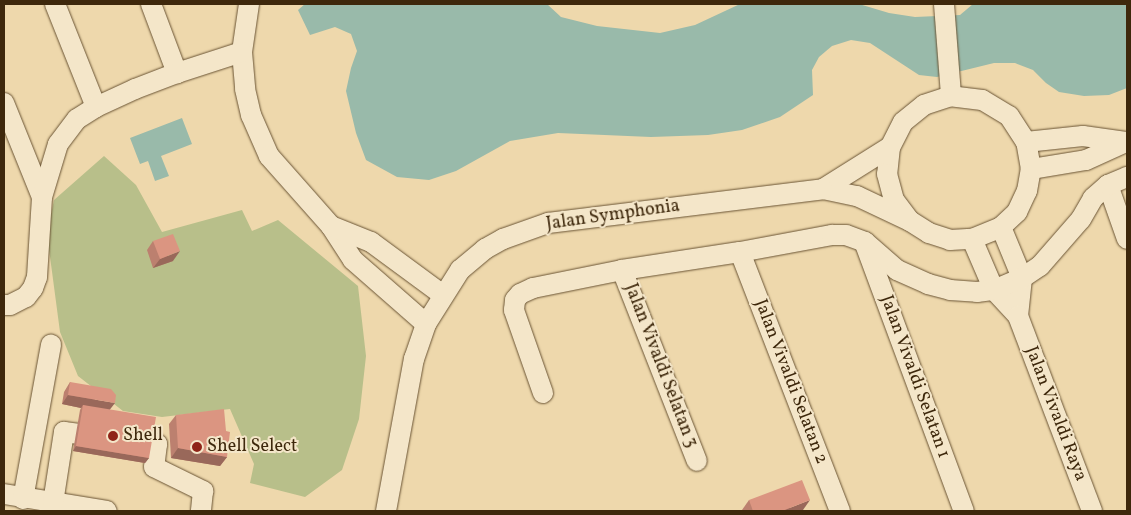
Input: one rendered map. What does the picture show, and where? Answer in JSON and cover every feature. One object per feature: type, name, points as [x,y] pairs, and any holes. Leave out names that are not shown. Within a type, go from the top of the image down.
[{"type":"street","points":[[55,4],[96,107]]},
{"type":"street","points":[[151,4],[178,73]]},
{"type":"street","points":[[249,4],[242,52],[245,88],[251,115],[269,156],[331,226],[353,260],[426,324]]},
{"type":"street","points":[[944,8],[950,86]]},
{"type":"street","points":[[4,305],[10,306],[26,297],[37,277],[42,197],[58,144],[77,119],[96,107],[178,73],[242,52]]},
{"type":"street","points":[[950,86],[982,100],[1009,116],[1026,142],[1031,169],[1027,191],[1017,212],[1001,227],[972,239],[950,240],[936,236],[910,221],[894,200],[887,174],[890,147],[903,122],[950,86]]},
{"type":"street","points":[[4,103],[42,197]]},
{"type":"street","points":[[1026,142],[1083,136],[1127,141]]},
{"type":"street","points":[[1031,169],[1086,160],[1127,141]]},
{"type":"street","name":"Jalan Symphonia","points":[[823,189],[890,147]]},
{"type":"street","points":[[543,393],[514,310],[515,300],[520,294],[533,288],[622,270],[740,252],[832,235],[846,235],[864,242],[897,270],[928,284],[950,290],[977,292],[994,290],[1022,278],[1040,266],[1081,219],[1093,198],[1108,186],[1127,177]]},
{"type":"street","points":[[1108,186],[1127,239]]},
{"type":"street","name":"Jalan Symphonia","points":[[386,511],[414,359],[426,324],[460,270],[485,249],[503,239],[548,223],[823,189],[856,196],[910,221]]},
{"type":"street","points":[[331,226],[371,242],[443,295]]},
{"type":"street","name":"Jalan Vivaldi Raya","points":[[1001,227],[1022,278],[1018,316]]},
{"type":"street","name":"Jalan Vivaldi Raya","points":[[972,239],[994,290],[1018,316],[1092,511]]},
{"type":"street","name":"Jalan Vivaldi Selatan 1","points":[[864,242],[964,511]]},
{"type":"street","name":"Jalan Vivaldi Selatan 2","points":[[740,252],[840,511]]},
{"type":"street","name":"Jalan Vivaldi Selatan 3","points":[[622,270],[697,461]]},
{"type":"street","points":[[51,346],[13,497],[107,511]]},
{"type":"street","points":[[53,503],[64,432],[157,444],[154,467],[204,491],[201,511]]},
{"type":"green space","points":[[104,156],[136,185],[162,232],[242,210],[252,231],[278,220],[358,286],[366,356],[359,419],[342,470],[305,497],[250,483],[254,464],[230,409],[162,417],[123,411],[78,376],[60,332],[47,234],[54,200]]},
{"type":"shaded area","points":[[305,4],[547,4],[561,17],[597,26],[660,33],[695,25],[740,4],[859,4],[889,13],[915,17],[960,15],[973,4],[1127,4],[1127,88],[1109,95],[1084,96],[1059,92],[1046,83],[1033,70],[1015,63],[994,63],[937,77],[919,75],[870,43],[851,40],[832,46],[819,57],[812,70],[813,95],[780,117],[742,130],[708,135],[651,137],[558,133],[510,141],[456,171],[429,180],[397,177],[366,160],[356,133],[346,91],[357,51],[351,34],[335,27],[310,35],[298,10]]},
{"type":"shaded area","points":[[182,118],[192,144],[161,156],[169,176],[155,181],[148,161],[140,164],[130,138]]},
{"type":"building","points":[[173,234],[180,251],[160,259],[153,241]]},
{"type":"building","points":[[70,382],[111,389],[116,395],[115,403],[68,395]]},
{"type":"building","name":"Shell","points":[[83,405],[156,417],[149,458],[76,446]]},
{"type":"building","name":"Shell Select","points":[[224,409],[226,431],[230,432],[227,457],[178,448],[176,415]]},
{"type":"building","points":[[802,480],[810,500],[782,511],[753,511],[749,500]]},
{"type":"place","name":"Shell","points":[[113,436]]},
{"type":"place","name":"Shell Select","points":[[197,447]]}]
